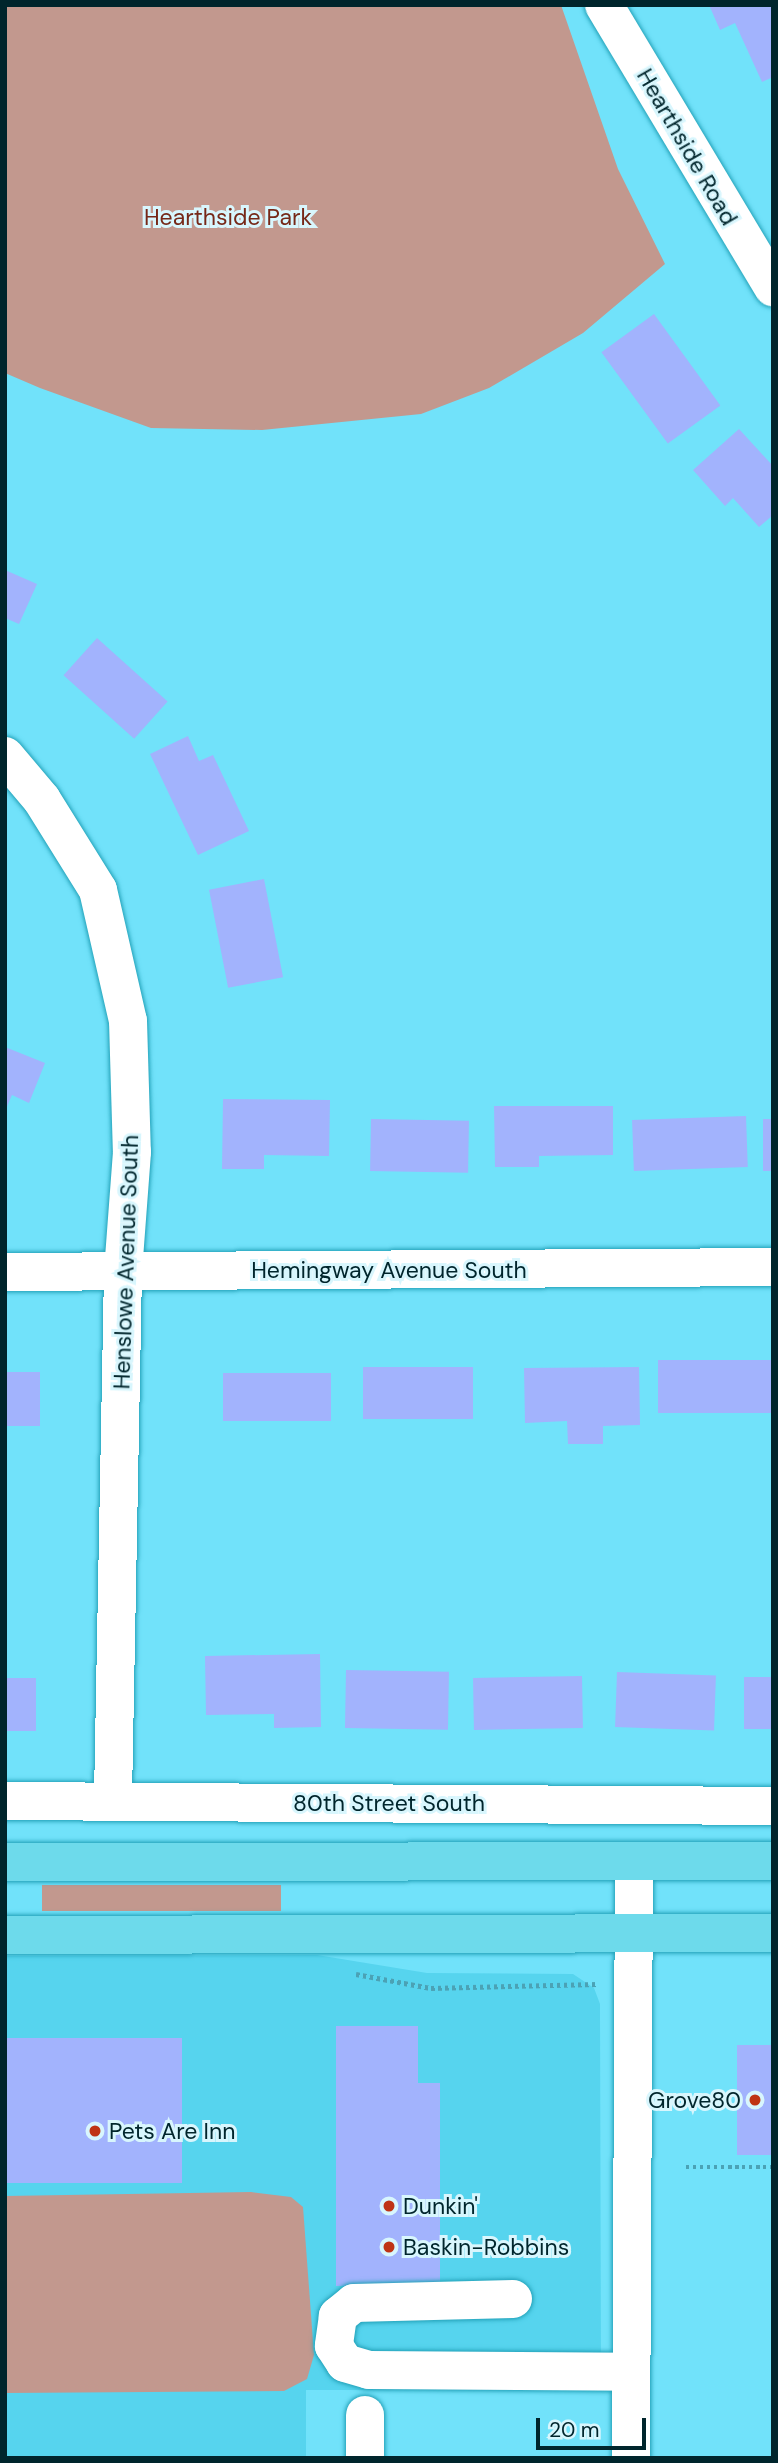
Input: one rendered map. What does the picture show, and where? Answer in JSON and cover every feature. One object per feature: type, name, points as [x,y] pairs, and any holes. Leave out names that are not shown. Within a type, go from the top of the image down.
[{"type":"main road","points":[[5,1862],[773,1861]]},
{"type":"main road","points":[[5,1935],[773,1933]]},
{"type":"street","name":"Hearthside Road","points":[[604,5],[773,287]]},
{"type":"street","name":"Henslowe Avenue South","points":[[5,756],[42,800],[98,890],[118,964],[128,1021],[132,1152],[123,1272],[113,1800]]},
{"type":"street","name":"Hemingway Avenue South","points":[[5,1272],[773,1267]]},
{"type":"street","name":"80th Street South","points":[[5,1801],[773,1806]]},
{"type":"street","points":[[631,2458],[634,1862]]},
{"type":"street","points":[[513,2300],[354,2303],[338,2316],[334,2346],[345,2363],[369,2370],[631,2372]]},
{"type":"street","points":[[365,2415],[365,2458]]},
{"type":"path","points":[[342,1972],[431,1988],[588,1986]]},
{"type":"path","points":[[686,2167],[773,2167]]},
{"type":"shaded area","points":[[317,1955],[427,1973],[573,1974],[594,1988],[600,2004],[601,2390],[306,2390],[306,2458],[5,2458],[5,1956]]},
{"type":"green space","name":"Hearthside Park","points":[[5,5],[561,5],[618,169],[665,264],[583,333],[489,388],[421,414],[262,430],[151,428],[40,388],[5,373]]},
{"type":"green space","points":[[42,1885],[281,1885],[281,1911],[42,1911]]},
{"type":"green space","points":[[251,2192],[291,2197],[303,2207],[314,2355],[307,2379],[284,2391],[5,2393],[5,2196]]},
{"type":"building","points":[[709,5],[773,5],[773,77],[762,82],[735,23],[720,30]]},
{"type":"building","points":[[654,314],[720,405],[668,444],[601,352]]},
{"type":"building","points":[[739,429],[773,466],[773,515],[759,527],[733,498],[725,506],[693,470]]},
{"type":"building","points":[[5,570],[37,584],[19,624],[5,618]]},
{"type":"building","points":[[97,638],[168,702],[134,739],[64,675]]},
{"type":"building","points":[[188,736],[199,761],[213,755],[249,831],[198,855],[150,754]]},
{"type":"building","points":[[264,879],[283,977],[228,988],[209,890]]},
{"type":"building","points":[[5,1047],[45,1063],[29,1103],[12,1095],[5,1111]]},
{"type":"building","points":[[223,1099],[330,1100],[329,1156],[264,1155],[264,1169],[222,1169]]},
{"type":"building","points":[[494,1106],[613,1106],[613,1155],[539,1156],[539,1167],[495,1167]]},
{"type":"building","points":[[746,1116],[748,1167],[634,1171],[632,1120]]},
{"type":"building","points":[[371,1119],[469,1121],[468,1173],[370,1171]]},
{"type":"building","points":[[763,1119],[773,1119],[773,1171],[763,1171]]},
{"type":"building","points":[[658,1360],[773,1360],[773,1413],[658,1413]]},
{"type":"building","points":[[363,1367],[473,1367],[473,1419],[363,1419]]},
{"type":"building","points":[[639,1367],[640,1425],[603,1426],[603,1444],[568,1444],[567,1421],[525,1423],[524,1368]]},
{"type":"building","points":[[5,1372],[40,1372],[40,1426],[5,1426]]},
{"type":"building","points":[[223,1373],[331,1373],[331,1421],[223,1421]]},
{"type":"building","points":[[320,1654],[321,1727],[274,1728],[274,1714],[206,1715],[205,1656]]},
{"type":"building","points":[[346,1670],[449,1672],[448,1730],[345,1728]]},
{"type":"building","points":[[617,1672],[716,1675],[714,1730],[615,1727]]},
{"type":"building","points":[[582,1676],[583,1728],[474,1730],[473,1678]]},
{"type":"building","points":[[744,1677],[773,1677],[773,1729],[744,1729]]},
{"type":"building","points":[[5,1678],[36,1678],[36,1731],[5,1731]]},
{"type":"building","points":[[336,2026],[418,2026],[418,2083],[440,2083],[440,2285],[336,2286]]},
{"type":"building","name":"Pets Are Inn","points":[[5,2038],[182,2038],[182,2183],[5,2183]]},
{"type":"building","name":"Grove80","points":[[737,2045],[773,2045],[773,2155],[737,2155]]},
{"type":"place","name":"Grove80","points":[[755,2100]]},
{"type":"place","name":"Pets Are Inn","points":[[95,2131]]},
{"type":"place","name":"Dunkin'","points":[[389,2206]]},
{"type":"place","name":"Baskin-Robbins","points":[[389,2247]]}]
